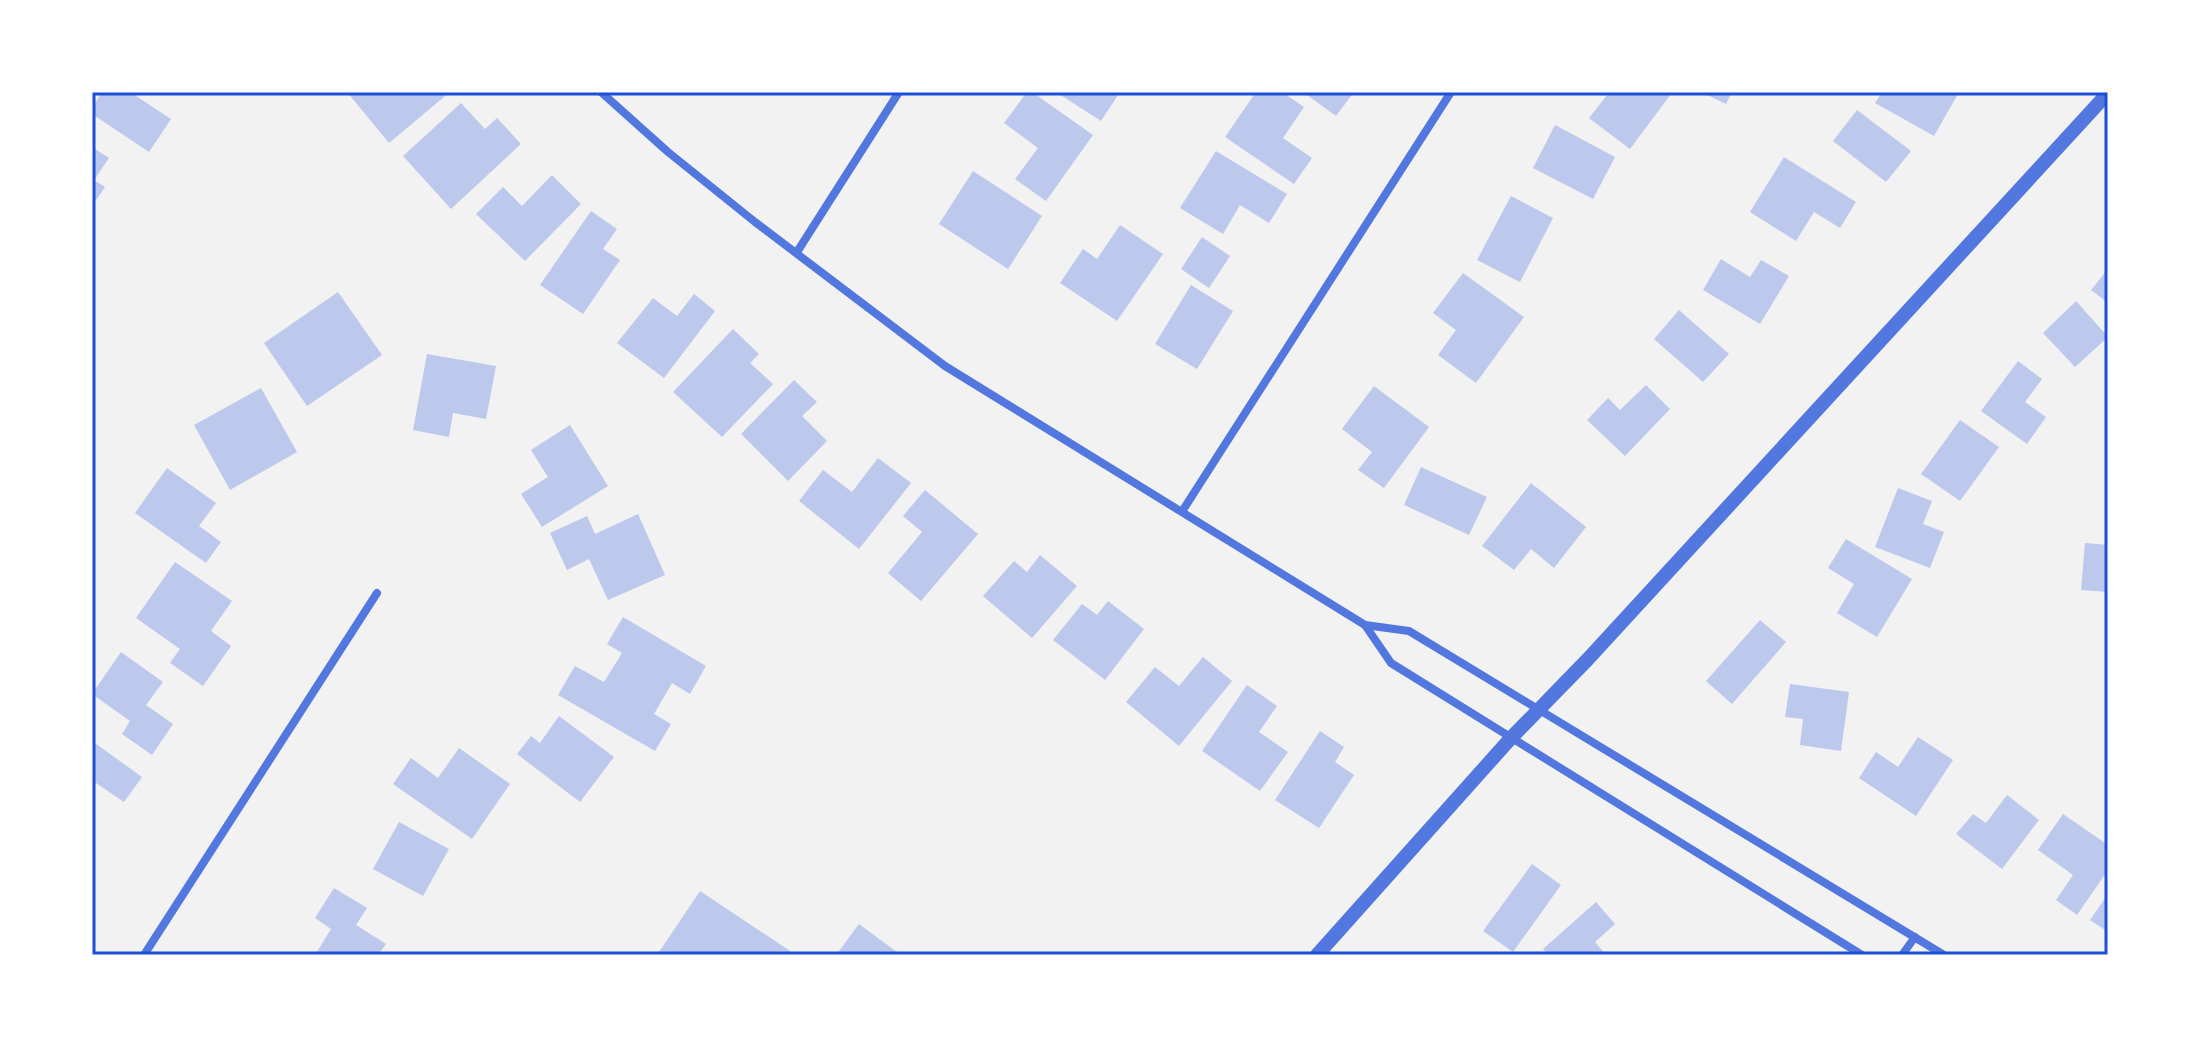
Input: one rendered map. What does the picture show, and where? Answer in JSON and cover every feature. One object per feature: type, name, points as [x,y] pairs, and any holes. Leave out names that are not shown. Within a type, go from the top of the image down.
[{"type":"street","points":[[601,92],[668,152],[945,366],[1365,625],[1391,663],[1862,955]]},
{"type":"street","points":[[797,252],[899,92]]},
{"type":"street","points":[[1183,510],[1451,92]]},
{"type":"street","points":[[1317,955],[1511,738],[2108,93]]},
{"type":"street","points":[[144,955],[377,593]]},
{"type":"street","points":[[1365,625],[1409,631],[1944,955]]},
{"type":"street","points":[[1902,955],[1915,937]]},
{"type":"building","points":[[102,92],[130,92],[171,119],[149,152],[92,114],[92,108]]},
{"type":"building","points":[[347,92],[450,92],[389,143]]},
{"type":"building","points":[[1027,92],[1032,92],[1093,135],[1046,201],[1015,179],[1038,148],[1004,123]]},
{"type":"building","points":[[1056,92],[1120,92],[1101,121]]},
{"type":"building","points":[[1256,92],[1282,92],[1304,107],[1283,138],[1312,158],[1294,184],[1225,137]]},
{"type":"building","points":[[1303,92],[1354,92],[1336,116]]},
{"type":"building","points":[[1605,92],[1671,94],[1630,149],[1589,118],[1608,94]]},
{"type":"building","points":[[1701,92],[1732,92],[1726,104]]},
{"type":"building","points":[[1882,92],[1959,92],[1934,136],[1875,103]]},
{"type":"building","points":[[461,103],[485,129],[497,118],[521,144],[451,209],[403,156]]},
{"type":"building","points":[[1857,110],[1911,151],[1886,182],[1833,141]]},
{"type":"building","points":[[1555,125],[1615,157],[1593,199],[1533,168]]},
{"type":"building","points":[[92,147],[109,158],[94,180],[105,187],[92,206]]},
{"type":"building","points":[[1216,151],[1287,194],[1269,223],[1240,205],[1223,234],[1180,208]]},
{"type":"building","points":[[1784,157],[1856,202],[1840,228],[1814,212],[1796,241],[1750,212]]},
{"type":"building","points":[[973,171],[1042,216],[1008,269],[939,224]]},
{"type":"building","points":[[552,175],[581,204],[525,261],[476,214],[503,187],[522,206]]},
{"type":"building","points":[[1511,196],[1553,218],[1520,282],[1477,260]]},
{"type":"building","points":[[591,211],[617,229],[603,249],[620,260],[583,314],[540,285]]},
{"type":"building","points":[[1120,225],[1163,254],[1117,321],[1060,283],[1083,249],[1097,259]]},
{"type":"building","points":[[1202,237],[1230,256],[1209,288],[1181,269]]},
{"type":"building","points":[[1721,259],[1750,277],[1761,260],[1789,276],[1760,324],[1703,290]]},
{"type":"building","points":[[2108,269],[2108,303],[2091,290]]},
{"type":"building","points":[[1463,273],[1524,317],[1476,383],[1438,355],[1456,330],[1433,313]]},
{"type":"building","points":[[1191,285],[1233,311],[1197,369],[1155,344]]},
{"type":"building","points":[[338,292],[382,355],[307,406],[264,343]]},
{"type":"building","points":[[694,294],[715,311],[664,378],[617,343],[653,298],[677,316]]},
{"type":"building","points":[[2076,301],[2108,337],[2075,367],[2043,333]]},
{"type":"building","points":[[1679,310],[1729,354],[1703,382],[1654,339]]},
{"type":"building","points":[[733,329],[759,354],[750,363],[773,384],[722,437],[673,392]]},
{"type":"building","points":[[427,354],[496,366],[486,419],[453,413],[449,437],[413,430]]},
{"type":"building","points":[[2018,361],[2042,379],[2025,402],[2046,417],[2027,444],[1981,411]]},
{"type":"building","points":[[794,380],[817,402],[802,416],[827,441],[788,481],[741,434]]},
{"type":"building","points":[[1646,385],[1670,409],[1625,456],[1587,420],[1608,398],[1620,410]]},
{"type":"building","points":[[1374,386],[1429,427],[1384,488],[1358,470],[1372,452],[1342,429]]},
{"type":"building","points":[[261,388],[297,452],[230,490],[194,425]]},
{"type":"building","points":[[1960,420],[1999,447],[1960,501],[1921,474]]},
{"type":"building","points":[[570,425],[608,486],[542,527],[521,494],[548,477],[531,450]]},
{"type":"building","points":[[878,458],[911,483],[859,549],[799,501],[823,470],[852,492]]},
{"type":"building","points":[[1421,467],[1487,497],[1469,535],[1404,505]]},
{"type":"building","points":[[167,468],[216,503],[199,526],[221,542],[206,563],[135,513]]},
{"type":"building","points":[[1531,483],[1586,527],[1554,568],[1531,549],[1514,570],[1482,546]]},
{"type":"building","points":[[1898,488],[1932,501],[1923,524],[1944,532],[1930,568],[1875,547]]},
{"type":"building","points":[[925,490],[978,534],[921,601],[888,573],[922,532],[903,516]]},
{"type":"building","points":[[638,514],[665,575],[608,600],[589,559],[567,570],[550,533],[587,516],[595,534]]},
{"type":"building","points":[[1846,539],[1912,579],[1877,637],[1837,613],[1854,584],[1828,568]]},
{"type":"building","points":[[2085,543],[2108,545],[2108,592],[2081,590]]},
{"type":"building","points":[[1040,555],[1077,586],[1032,638],[983,596],[1014,561],[1027,572]]},
{"type":"building","points":[[175,562],[232,601],[211,631],[231,646],[203,686],[170,663],[180,649],[136,618]]},
{"type":"building","points":[[1108,601],[1144,629],[1105,680],[1053,640],[1082,604],[1097,615]]},
{"type":"building","points":[[623,617],[706,666],[690,694],[672,683],[654,714],[671,724],[655,751],[558,695],[575,666],[604,682],[622,653],[607,644]]},
{"type":"building","points":[[1760,620],[1786,642],[1732,704],[1706,681]]},
{"type":"building","points":[[121,652],[163,682],[146,705],[173,724],[152,755],[122,734],[130,721],[92,694]]},
{"type":"building","points":[[1203,657],[1232,681],[1179,746],[1126,702],[1155,667],[1179,686]]},
{"type":"building","points":[[1790,684],[1849,692],[1841,751],[1800,745],[1803,719],[1785,717]]},
{"type":"building","points":[[1247,685],[1277,706],[1259,732],[1288,752],[1260,791],[1202,751]]},
{"type":"building","points":[[559,716],[614,757],[580,802],[517,754],[531,736],[540,743]]},
{"type":"building","points":[[1320,731],[1344,747],[1335,762],[1354,775],[1319,828],[1275,800]]},
{"type":"building","points":[[1918,737],[1953,760],[1916,816],[1859,778],[1876,752],[1898,767]]},
{"type":"building","points":[[92,741],[142,777],[124,802],[96,783],[92,788]]},
{"type":"building","points":[[459,748],[510,784],[472,839],[393,784],[411,758],[438,778]]},
{"type":"building","points":[[2007,795],[2039,820],[2002,869],[1956,834],[1973,814],[1986,823]]},
{"type":"building","points":[[2063,814],[2108,845],[2108,870],[2077,915],[2056,900],[2073,875],[2038,850]]},
{"type":"building","points":[[399,822],[449,849],[423,896],[373,869]]},
{"type":"building","points":[[1532,864],[1561,885],[1513,952],[1483,931]]},
{"type":"building","points":[[334,888],[367,908],[356,925],[386,944],[378,955],[315,955],[331,929],[315,918]]},
{"type":"building","points":[[700,891],[796,955],[657,955]]},
{"type":"building","points":[[2108,894],[2108,932],[2090,920]]},
{"type":"building","points":[[1596,902],[1615,924],[1595,942],[1606,955],[1548,955],[1543,949]]},
{"type":"building","points":[[859,924],[901,955],[836,955]]}]
